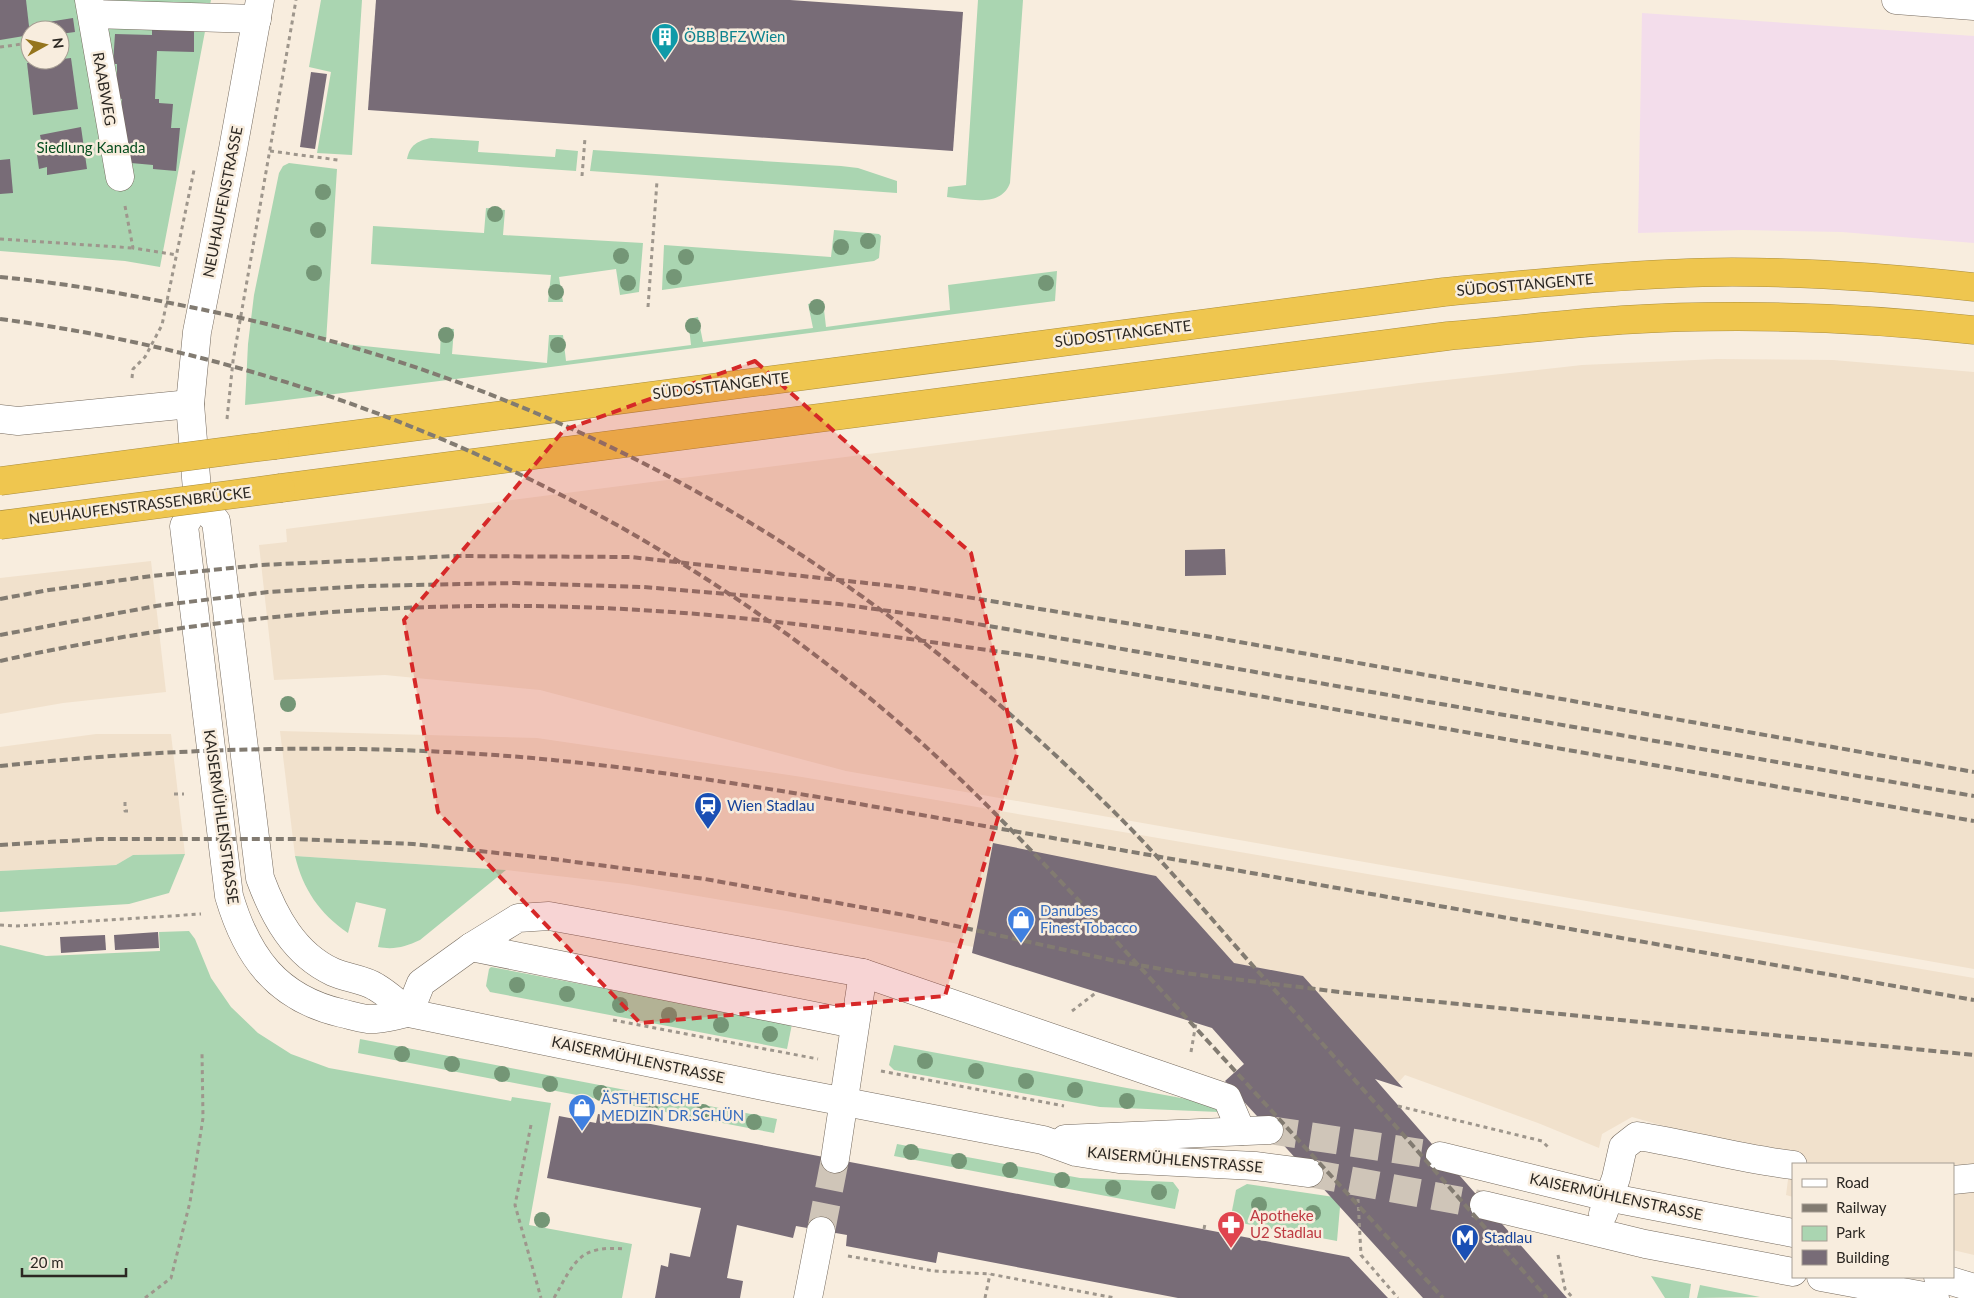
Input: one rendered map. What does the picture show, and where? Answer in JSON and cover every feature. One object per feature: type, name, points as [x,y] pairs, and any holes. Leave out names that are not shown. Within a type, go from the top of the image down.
[{"type":"highway","name":"SÜDOSTTANGENTE","points":[[0,481],[1483,288],[1618,276],[1732,272],[1835,275],[1974,287]]},
{"type":"highway","name":"NEUHAUFENSTRASSENBRÜCKE","points":[[0,525],[1487,332],[1622,320],[1732,316],[1833,319],[1974,330]]},
{"type":"street","points":[[1896,0],[1974,6]]},
{"type":"street","points":[[90,7],[258,9]]},
{"type":"street","name":"RAABWEG","points":[[90,7],[120,177]]},
{"type":"street","name":"NEUHAUFENSTRASSE","points":[[190,404],[197,332],[258,9]]},
{"type":"street","points":[[0,419],[18,421],[190,404],[198,502]]},
{"type":"street","name":"KAISERMÜHLENSTRASSE","points":[[409,1013],[375,986],[333,972],[313,960],[283,927],[270,905],[260,878],[216,522],[198,502],[184,526],[229,896],[237,923],[250,949],[266,970],[282,986],[302,1000],[324,1009],[369,1019],[409,1013],[843,1102],[1044,1140],[1076,1152],[1119,1158],[1255,1166],[1309,1173]]},
{"type":"street","points":[[409,1013],[421,983],[472,947],[518,918],[549,916],[864,973],[1227,1098],[1241,1130]]},
{"type":"street","points":[[472,947],[854,1024]]},
{"type":"street","points":[[834,1159],[854,1024],[864,973]]},
{"type":"street","name":"KAISERMÜHLENSTRASSE","points":[[1044,1140],[1269,1130]]},
{"type":"street","points":[[1598,1232],[1607,1197],[1616,1178],[1624,1146],[1637,1136],[1674,1142],[1722,1154],[1792,1165]]},
{"type":"street","name":"KAISERMÜHLENSTRASSE","points":[[1440,1156],[1607,1197],[1792,1234]]},
{"type":"street","points":[[1954,1180],[1974,1178]]},
{"type":"street","points":[[1484,1205],[1645,1244],[1792,1272]]},
{"type":"street","points":[[808,1298],[821,1230]]},
{"type":"street","points":[[1826,1278],[1935,1298]]},
{"type":"street","points":[[1941,1278],[1974,1288]]},
{"type":"path","points":[[226,421],[233,361],[296,0]]},
{"type":"path","points":[[0,47],[20,44]]},
{"type":"path","points":[[582,176],[585,138]]},
{"type":"path","points":[[270,151],[338,160]]},
{"type":"path","points":[[126,410],[133,369],[145,357],[162,325],[196,160]]},
{"type":"path","points":[[120,177],[133,248]]},
{"type":"path","points":[[648,307],[657,181]]},
{"type":"path","points":[[0,239],[133,248],[176,255]]},
{"type":"path","points":[[174,794],[184,794]]},
{"type":"path","points":[[125,802],[125,810],[131,810]]},
{"type":"path","points":[[0,925],[16,926],[201,914]]},
{"type":"path","points":[[1070,1013],[1097,992]]},
{"type":"path","points":[[145,1298],[171,1278],[190,1202],[203,1118],[202,1052]]},
{"type":"path","points":[[1398,1106],[1542,1141],[1553,1152]]},
{"type":"path","points":[[531,1125],[515,1205],[541,1298]]},
{"type":"path","points":[[1358,1199],[1361,1255],[1398,1298]]},
{"type":"path","points":[[1204,1229],[1205,1224]]},
{"type":"path","points":[[554,1298],[584,1253],[602,1247],[624,1248]]},
{"type":"path","points":[[1557,1250],[1565,1289],[1573,1298]]},
{"type":"path","points":[[840,1255],[934,1271],[990,1274],[1115,1298]]},
{"type":"path","points":[[985,1298],[990,1274]]},
{"type":"highlighted area","points":[[755,361],[971,553],[1017,754],[945,996],[640,1023],[438,812],[404,620],[564,430]]},
{"type":"shaded area","points":[[1642,13],[1974,36],[1974,243],[1842,232],[1743,230],[1638,233]]},
{"type":"shaded area","points":[[1717,359],[1833,360],[1974,372],[1974,969],[846,771],[540,690],[385,675],[274,680],[259,545],[287,542],[286,529],[1419,383],[1582,365]]},
{"type":"shaded area","points":[[151,561],[166,692],[63,703],[0,714],[0,578]]},
{"type":"shaded area","points":[[280,731],[537,738],[802,777],[1974,978],[1974,1255],[1954,1250],[1954,1163],[1792,1163],[1792,1197],[1786,1195],[1791,1157],[1742,1148],[1632,1117],[1602,1134],[1599,1148],[1538,1123],[1405,1075],[1398,1083],[1331,1008],[1260,1002],[786,911],[627,884],[506,870],[295,856]]},
{"type":"shaded area","points":[[96,734],[171,734],[185,854],[133,855],[116,865],[0,871],[0,747]]},
{"type":"green space","name":"Siedlung Kanada","points":[[0,0],[211,0],[160,267],[125,261],[0,251]]},
{"type":"green space","points":[[321,0],[362,0],[352,155],[317,153],[331,72],[309,67]]},
{"type":"green space","points":[[978,0],[1023,0],[1010,183],[1006,191],[999,196],[983,200],[947,197],[948,187],[966,185]]},
{"type":"green space","points":[[431,138],[479,141],[478,152],[555,157],[556,149],[578,151],[576,171],[407,159],[410,150],[415,144]]},
{"type":"green space","points":[[593,150],[858,168],[897,181],[897,193],[590,171]]},
{"type":"green space","points":[[289,163],[337,169],[326,342],[440,354],[441,328],[454,329],[452,354],[547,363],[549,335],[563,335],[566,361],[691,345],[688,319],[698,317],[703,342],[813,328],[808,304],[823,301],[826,327],[950,310],[948,285],[1057,271],[1055,301],[245,405],[248,344],[254,295],[279,173],[283,166]]},
{"type":"green space","points":[[486,208],[505,210],[503,235],[643,243],[639,292],[620,295],[616,269],[559,277],[563,302],[548,302],[551,275],[371,264],[373,226],[484,233]]},
{"type":"green space","points":[[834,230],[879,234],[881,236],[879,258],[874,261],[662,290],[664,245],[831,257]]},
{"type":"green space","points":[[185,854],[169,893],[129,904],[0,912],[0,871],[116,865],[133,855]]},
{"type":"green space","points":[[295,856],[506,870],[420,940],[399,947],[384,948],[378,947],[386,909],[356,902],[348,933],[321,909],[314,899],[298,868]]},
{"type":"green space","points":[[189,931],[195,939],[211,978],[231,1007],[258,1033],[291,1054],[329,1068],[511,1101],[512,1097],[551,1103],[529,1225],[632,1244],[622,1298],[0,1298],[0,945],[46,956],[160,951],[159,932]]},
{"type":"green space","points":[[491,967],[792,1024],[787,1049],[490,992],[486,986]]},
{"type":"green space","points":[[360,1039],[777,1119],[774,1133],[358,1053]]},
{"type":"green space","points":[[894,1045],[1208,1103],[1216,1106],[1219,1112],[1100,1107],[894,1070],[889,1065]]},
{"type":"green space","points":[[897,1144],[1080,1178],[1173,1182],[1179,1190],[1175,1209],[894,1156]]},
{"type":"green space","points":[[1247,1184],[1334,1197],[1340,1207],[1337,1241],[1230,1221],[1236,1190]]},
{"type":"green space","points":[[1651,1276],[1691,1284],[1689,1298],[1665,1298]]},
{"type":"green space","points":[[1700,1285],[1760,1297],[1697,1298]]},
{"type":"building","points":[[0,0],[26,0],[28,20],[20,20],[20,37],[0,40]]},
{"type":"building","name":"ÖBB BFZ Wien","points":[[376,0],[790,0],[963,12],[953,151],[368,110]]},
{"type":"building","points":[[73,18],[75,32],[70,33],[70,20],[60,20]]},
{"type":"building","points":[[152,28],[194,29],[194,52],[157,51],[155,99],[159,99],[159,103],[173,104],[171,128],[180,128],[176,171],[153,169],[153,165],[131,163],[122,131],[122,99],[117,98],[117,64],[113,64],[115,34],[152,35]]},
{"type":"building","points":[[70,58],[78,109],[33,115],[28,70],[70,70]]},
{"type":"building","points":[[311,72],[327,74],[315,149],[300,147]]},
{"type":"building","points":[[81,127],[87,169],[47,175],[47,167],[39,169],[37,155],[44,155],[40,135]]},
{"type":"building","points":[[10,159],[13,193],[0,194],[0,160]]},
{"type":"building","points":[[1225,549],[1226,575],[1185,576],[1185,550]]},
{"type":"building","points":[[993,843],[1156,876],[1234,963],[1303,976],[1403,1088],[1375,1079],[1567,1298],[1423,1298],[1225,1081],[1244,1064],[1212,1028],[972,953]]},
{"type":"building","points":[[158,932],[159,948],[115,950],[114,935]]},
{"type":"building","points":[[105,935],[106,950],[61,953],[60,937]]},
{"type":"building","points":[[598,1114],[1349,1257],[1388,1298],[1178,1298],[938,1252],[936,1263],[846,1246],[847,1235],[796,1226],[793,1238],[737,1225],[727,1278],[743,1281],[740,1298],[655,1298],[661,1265],[668,1267],[670,1253],[690,1257],[701,1208],[547,1178],[559,1116],[596,1123]]},
{"type":"tunnel","points":[[1269,1130],[1440,1156]]},
{"type":"tunnel","points":[[821,1231],[835,1159]]},
{"type":"tunnel","points":[[1309,1173],[1484,1205]]},
{"type":"railway","points":[[0,277],[95,289],[190,307],[322,338],[448,379],[569,428],[685,485],[796,552],[903,627],[1006,711],[1125,822],[1547,1298]]},
{"type":"railway","points":[[0,319],[118,339],[233,367],[346,402],[456,445],[563,496],[666,554],[766,619],[891,716],[920,741],[1004,822],[1084,906],[1443,1298]]},
{"type":"railway","points":[[0,599],[49,590],[152,576],[261,565],[455,556],[631,557],[911,588],[1200,635],[1974,772]]},
{"type":"railway","points":[[0,635],[156,606],[268,592],[365,586],[515,583],[643,587],[839,604],[954,620],[1974,796]]},
{"type":"railway","points":[[0,661],[84,644],[169,630],[254,619],[340,612],[426,607],[512,606],[684,613],[814,626],[1030,656],[1974,821]]},
{"type":"railway","points":[[0,766],[127,755],[254,749],[445,752],[593,764],[721,781],[848,802],[1974,1000]]},
{"type":"railway","points":[[0,845],[99,839],[293,839],[413,844],[545,858],[705,879],[910,916],[1116,961],[1184,973],[1348,993],[1974,1055]]},
{"type":"place","name":"ÖBB BFZ Wien","points":[[665,61]]},
{"type":"place","name":"Wien Stadlau","points":[[708,830]]},
{"type":"place","name":"Danubes Finest Tobacco","points":[[1021,944]]},
{"type":"place","name":"ÄSTHETISCHE MEDIZIN DR.SCHÜN","points":[[582,1132]]},
{"type":"place","name":"Apotheke U2 Stadlau","points":[[1231,1249]]},
{"type":"place","name":"Stadlau","points":[[1465,1262]]}]
